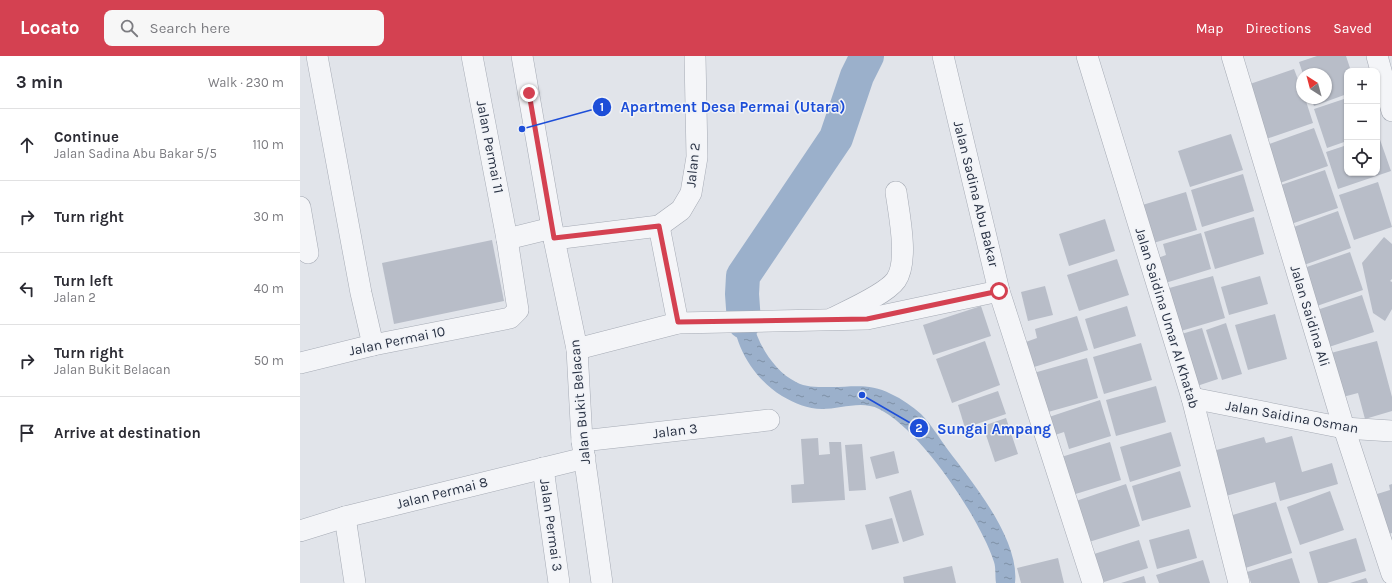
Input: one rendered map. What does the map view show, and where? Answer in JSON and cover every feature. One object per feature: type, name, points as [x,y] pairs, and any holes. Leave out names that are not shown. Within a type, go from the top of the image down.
[{"type":"street","points":[[317,56],[372,345]]},
{"type":"street","name":"Jalan Permai 11","points":[[472,56],[507,239],[518,310],[510,318],[494,321]]},
{"type":"street","name":"Jalan Bukit Belacan","points":[[522,56],[553,233],[578,349],[583,450],[602,583]]},
{"type":"street","name":"Jalan 2","points":[[507,239],[553,233],[659,226],[681,210],[691,193],[697,157],[695,56]]},
{"type":"street","name":"Jalan Sadina Abu Bakar","points":[[942,56],[999,291],[1093,583]]},
{"type":"street","name":"Jalan Saidina Umar Al Khatab","points":[[1087,56],[1192,398],[1238,583]]},
{"type":"street","name":"Jalan Saidina Ali","points":[[1232,56],[1344,428],[1392,574]]},
{"type":"street","points":[[1377,56],[1392,111]]},
{"type":"street","points":[[829,320],[891,286],[899,274],[903,254],[896,192]]},
{"type":"street","points":[[300,207],[308,253]]},
{"type":"street","points":[[659,226],[678,322]]},
{"type":"street","points":[[578,349],[678,322],[867,319],[999,291]]},
{"type":"street","name":"Jalan Permai 10","points":[[300,363],[372,345],[494,321]]},
{"type":"street","name":"Jalan Saidina Osman","points":[[1192,398],[1344,428],[1392,431]]},
{"type":"street","name":"Jalan 3","points":[[583,450],[769,420]]},
{"type":"street","name":"Jalan Permai 8","points":[[300,531],[345,517],[543,468],[583,450]]},
{"type":"street","name":"Jalan Permai 3","points":[[543,468],[559,583]]},
{"type":"street","points":[[345,517],[355,583]]},
{"type":"water","points":[[737,275],[750,277],[751,311],[755,331],[768,357],[781,372],[803,385],[818,387],[858,386],[883,390],[907,403],[925,418],[982,495],[1003,531],[1015,566],[1015,583],[996,583],[995,564],[976,522],[947,476],[912,435],[895,420],[872,406],[858,405],[822,409],[801,405],[782,396],[756,373],[746,359],[734,326],[732,309],[733,292]]},
{"type":"building","points":[[1317,56],[1346,56],[1350,68],[1344,68],[1344,95],[1332,99],[1332,68],[1301,68],[1299,62]]},
{"type":"building","points":[[1294,69],[1296,74],[1296,104],[1307,104],[1313,123],[1266,139],[1247,85]]},
{"type":"building","points":[[1344,99],[1344,142],[1327,148],[1314,109]]},
{"type":"building","points":[[1314,128],[1328,166],[1277,184],[1264,146]]},
{"type":"building","points":[[1231,134],[1243,170],[1190,187],[1178,151]]},
{"type":"building","points":[[1380,140],[1391,171],[1380,175]]},
{"type":"building","points":[[1344,146],[1344,176],[1376,176],[1338,189],[1326,152]]},
{"type":"building","points":[[1325,170],[1338,208],[1291,224],[1278,186]]},
{"type":"building","points":[[1243,174],[1254,211],[1202,227],[1191,190]]},
{"type":"building","points":[[1378,182],[1392,227],[1354,240],[1339,195]]},
{"type":"building","points":[[1186,192],[1197,230],[1150,244],[1139,206]]},
{"type":"building","points":[[1338,211],[1351,248],[1304,265],[1291,228]]},
{"type":"building","points":[[1254,217],[1264,254],[1215,269],[1204,232]]},
{"type":"building","points":[[1105,219],[1115,251],[1069,266],[1059,234]]},
{"type":"building","points":[[1201,233],[1211,269],[1162,284],[1155,259],[1166,255],[1163,244]]},
{"type":"building","points":[[1384,237],[1392,244],[1392,279],[1390,281],[1392,282],[1392,309],[1385,321],[1373,313],[1362,263]]},
{"type":"building","points":[[492,240],[504,301],[394,324],[382,263]]},
{"type":"building","points":[[1350,252],[1363,290],[1314,307],[1301,269]]},
{"type":"building","points":[[1117,259],[1129,295],[1079,311],[1067,275]]},
{"type":"building","points":[[1213,276],[1225,318],[1174,333],[1162,290]]},
{"type":"building","points":[[1260,276],[1268,304],[1229,315],[1221,287]]},
{"type":"building","points":[[1045,286],[1053,315],[1028,321],[1021,292]]},
{"type":"building","points":[[1362,295],[1374,332],[1326,348],[1314,311]]},
{"type":"building","points":[[981,306],[991,336],[933,355],[923,325]]},
{"type":"building","points":[[1127,306],[1136,336],[1094,349],[1085,319]]},
{"type":"building","points":[[1275,314],[1287,359],[1248,370],[1235,325]]},
{"type":"building","points":[[1077,316],[1088,350],[1031,368],[1023,343],[1037,338],[1035,329]]},
{"type":"building","points":[[1226,323],[1242,374],[1222,380],[1206,330]]},
{"type":"building","points":[[1202,328],[1218,379],[1194,387],[1178,335]]},
{"type":"building","points":[[985,341],[1000,385],[952,403],[936,359]]},
{"type":"building","points":[[1377,341],[1392,397],[1392,411],[1365,419],[1358,393],[1339,398],[1327,354]]},
{"type":"building","points":[[1141,343],[1152,380],[1104,394],[1093,357]]},
{"type":"building","points":[[1087,358],[1098,398],[1041,414],[1030,374]]},
{"type":"building","points":[[1156,386],[1166,422],[1116,436],[1106,400]]},
{"type":"building","points":[[998,391],[1006,414],[965,428],[958,405]]},
{"type":"building","points":[[1100,400],[1111,436],[1069,449],[1064,432],[1052,436],[1046,418]]},
{"type":"building","points":[[1006,418],[1018,454],[995,462],[983,426]]},
{"type":"building","points":[[1171,432],[1181,466],[1130,482],[1120,447]]},
{"type":"building","points":[[1292,436],[1302,472],[1332,463],[1338,484],[1280,501],[1275,482],[1226,496],[1213,451],[1264,437],[1266,443]]},
{"type":"building","points":[[818,438],[819,455],[830,454],[829,442],[841,442],[845,500],[792,503],[791,485],[804,484],[801,439]]},
{"type":"building","points":[[1110,442],[1121,480],[1069,496],[1058,458]]},
{"type":"building","points":[[862,444],[866,490],[849,491],[845,445]]},
{"type":"building","points":[[894,451],[899,473],[876,479],[870,457]]},
{"type":"building","points":[[1180,471],[1191,507],[1142,521],[1132,486]]},
{"type":"building","points":[[1126,484],[1140,526],[1089,542],[1076,501]]},
{"type":"building","points":[[1392,484],[1392,533],[1389,534],[1377,494],[1390,490],[1389,485]]},
{"type":"building","points":[[911,490],[924,535],[903,542],[889,497]]},
{"type":"building","points":[[1330,491],[1344,530],[1300,545],[1287,507]]},
{"type":"building","points":[[1276,502],[1292,553],[1242,569],[1226,517]]},
{"type":"building","points":[[892,518],[899,543],[872,550],[865,525]]},
{"type":"building","points":[[1189,529],[1197,558],[1157,569],[1149,540]]},
{"type":"building","points":[[1356,538],[1366,571],[1327,583],[1318,583],[1309,552]]},
{"type":"building","points":[[1139,540],[1148,568],[1101,583],[1094,554]]},
{"type":"building","points":[[1058,558],[1064,583],[1021,583],[1017,568]]},
{"type":"building","points":[[1292,558],[1300,583],[1251,583],[1247,572]]},
{"type":"building","points":[[1203,560],[1210,583],[1159,583],[1156,575]]},
{"type":"building","points":[[952,566],[956,583],[904,583],[903,577]]},
{"type":"building","points":[[1144,576],[1146,583],[1121,583]]},
{"type":"building","points":[[1366,578],[1368,583],[1350,583]]},
{"type":"waterway","points":[[744,322],[742,294],[743,276],[836,138],[857,76],[867,56]]},
{"type":"place","name":"Apartment Desa Permai (Utara)","points":[[522,129]]},
{"type":"place","name":"Sungai Ampang","points":[[862,395]]},
{"type":"route","points":[[529,93],[554,238],[659,226],[678,322],[867,319],[999,291]]}]
